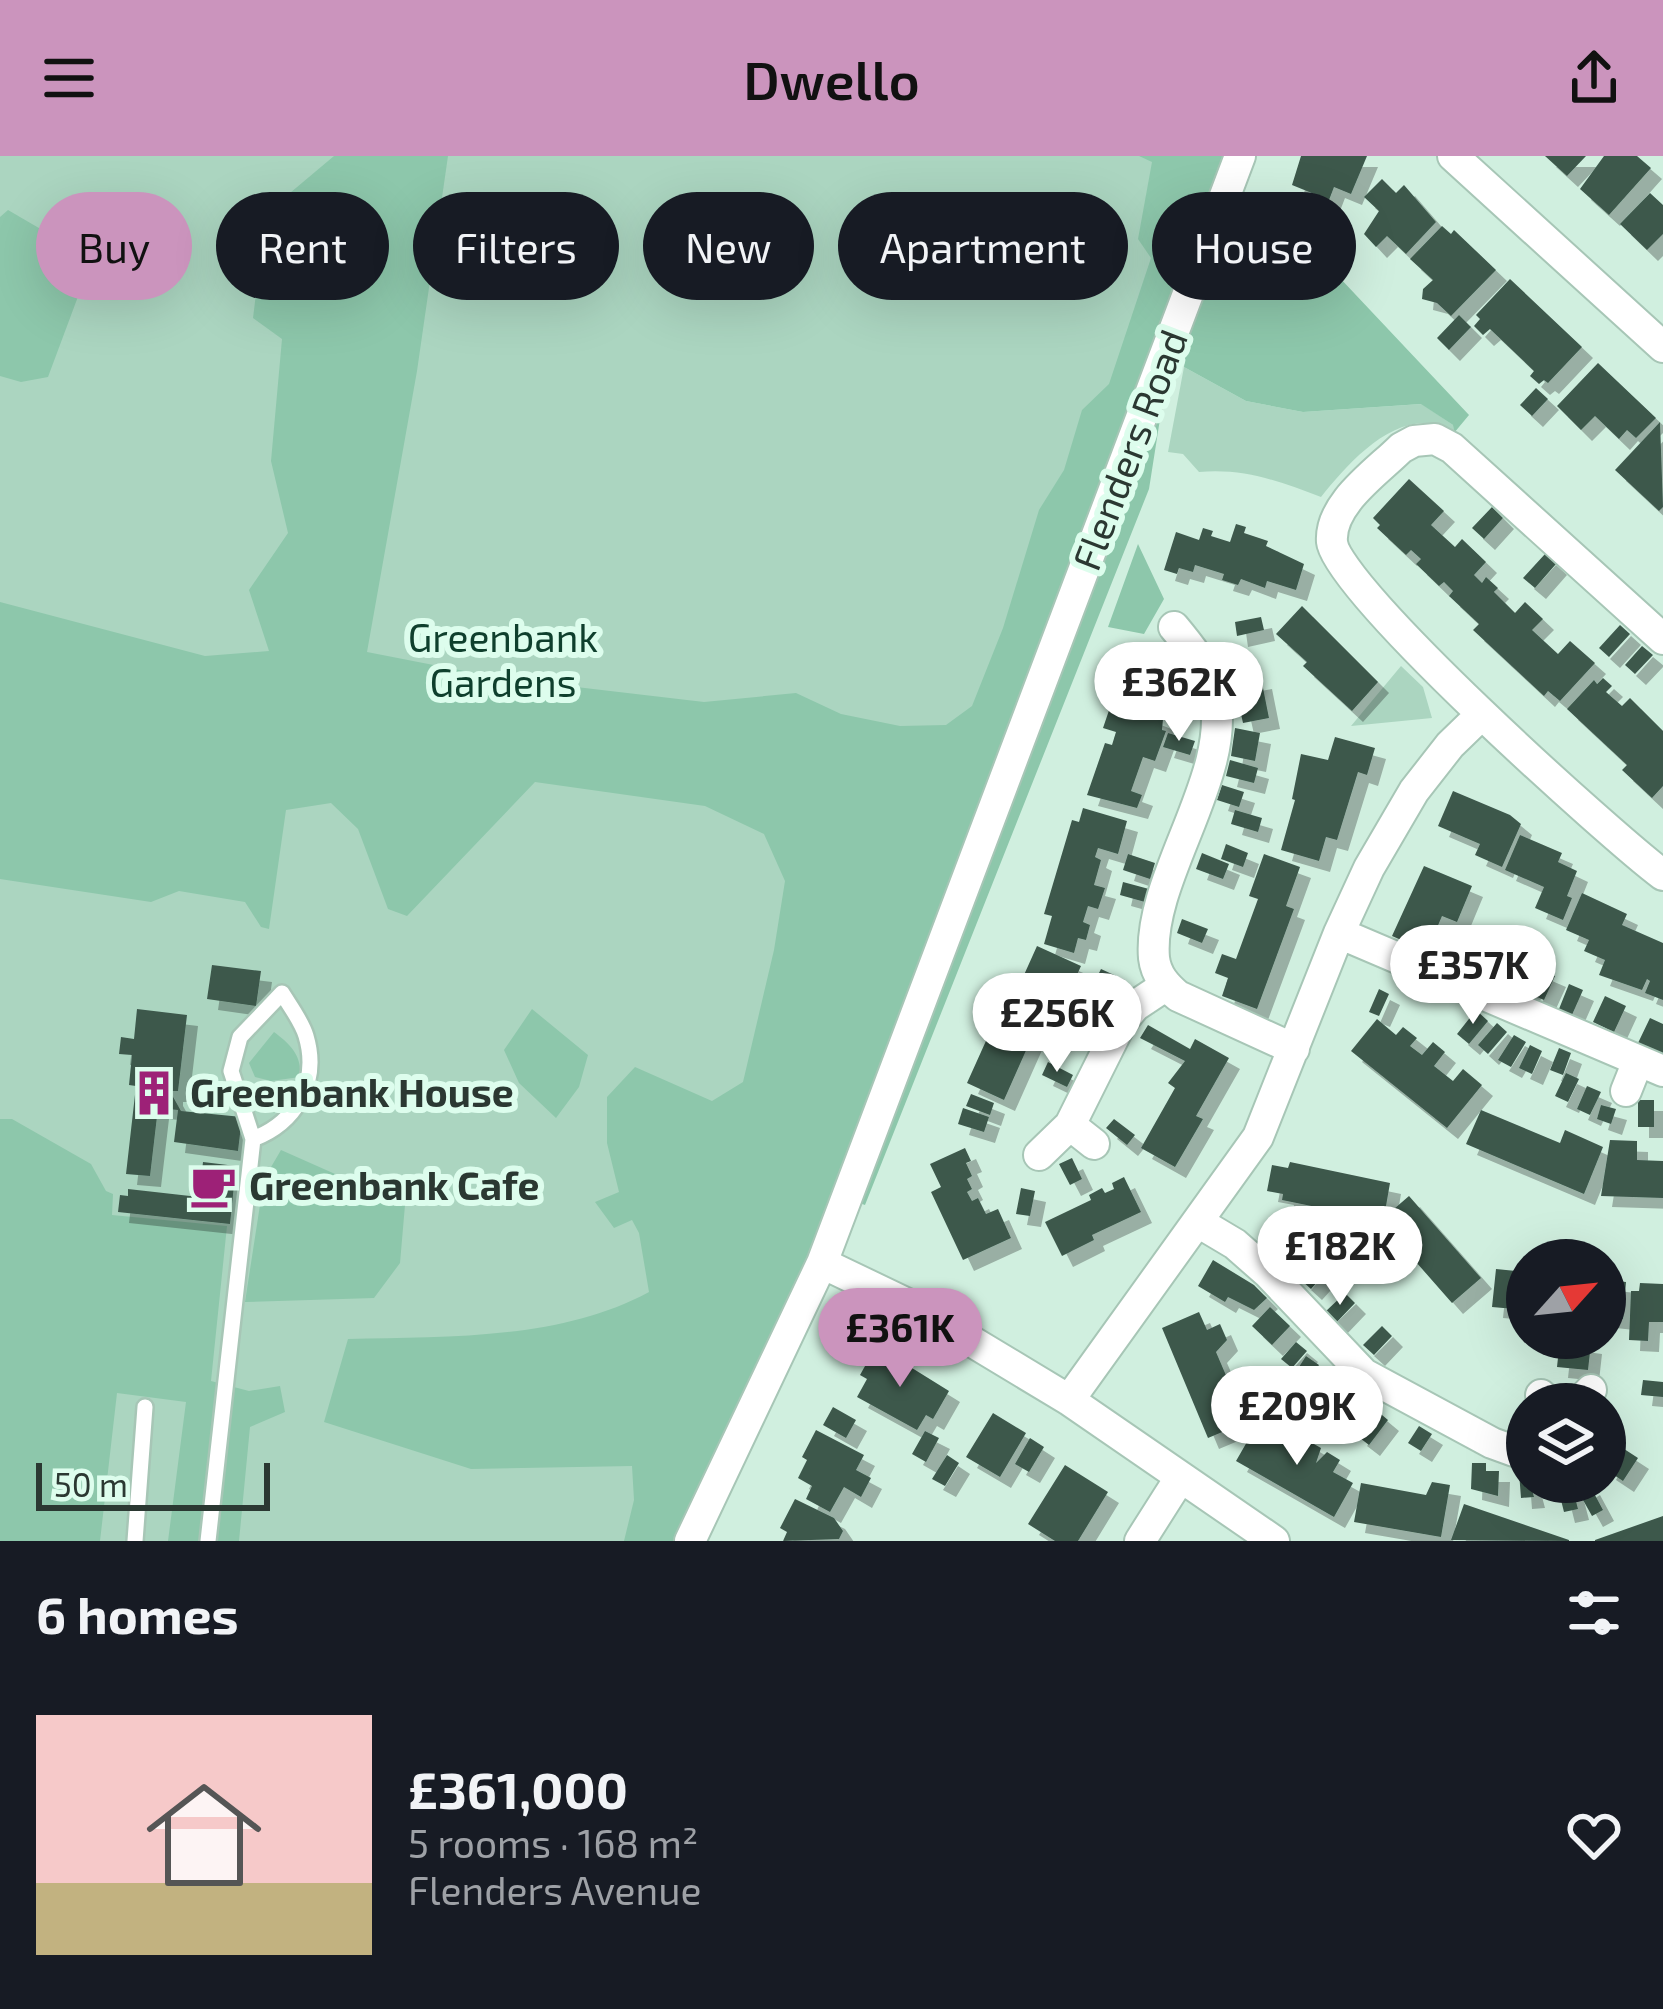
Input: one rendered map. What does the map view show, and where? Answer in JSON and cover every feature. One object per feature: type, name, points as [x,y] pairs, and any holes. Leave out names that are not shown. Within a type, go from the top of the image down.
[{"type":"street","name":"Flenders Road","points":[[690,1541],[822,1263],[1240,156]]},
{"type":"street","points":[[1453,156],[1663,346]]},
{"type":"street","points":[[1663,638],[1453,448],[1435,439],[1401,448],[1338,513],[1332,540],[1347,575],[1481,715],[1663,875]]},
{"type":"street","points":[[1191,633],[1213,688],[1217,718],[1211,757],[1155,938],[1154,962],[1165,986],[1178,996],[1294,1049]]},
{"type":"street","points":[[1069,1400],[1258,1137],[1339,933],[1394,820],[1437,760],[1481,715]]},
{"type":"street","points":[[1339,933],[1651,1066],[1626,1091]]},
{"type":"street","points":[[1039,1156],[1082,1135],[1121,1023],[1135,1006],[1165,986]]},
{"type":"street","points":[[1198,1222],[1268,1273],[1364,1374],[1506,1448]]},
{"type":"street","points":[[822,1263],[918,1309],[1069,1400],[1274,1541]]},
{"type":"street","points":[[1140,1541],[1180,1478]]},
{"type":"lane","points":[[208,1541],[253,1139],[230,1071],[240,1037],[282,993],[307,1036],[305,1091],[292,1117],[253,1139]]},
{"type":"lane","points":[[135,1541],[146,1407]]},
{"type":"green space","name":"Greenbank Gardens","points":[[0,156],[1226,156],[1212,192],[1152,192],[1152,300],[1169,300],[678,1541],[0,1541]]},
{"type":"green space","points":[[334,156],[448,156],[443,192],[413,192],[413,300],[427,300],[367,652],[500,678],[704,702],[796,693],[841,714],[900,726],[946,725],[972,706],[1003,628],[1039,510],[1064,470],[1082,410],[1109,384],[1151,258],[1138,239],[1152,162],[1139,156],[1226,156],[1212,192],[1152,192],[1152,300],[1172,300],[812,1254],[678,1541],[624,1541],[634,1500],[632,1466],[471,1469],[324,1422],[348,1339],[463,1336],[541,1327],[615,1308],[649,1292],[639,1233],[632,1220],[614,1228],[595,1202],[619,1192],[607,1143],[607,1097],[635,1067],[712,1101],[743,1082],[785,881],[764,834],[705,806],[535,782],[407,916],[388,909],[358,829],[331,803],[286,810],[269,929],[261,927],[245,902],[179,891],[151,902],[0,879],[0,602],[205,656],[269,651],[249,590],[288,533],[271,461],[282,339],[253,318],[255,300],[389,300],[389,192],[291,192]]},
{"type":"green space","points":[[8,210],[36,226],[36,300],[77,300],[48,377],[21,382],[0,376],[0,217]]},
{"type":"green space","points":[[1356,295],[1469,415],[1454,433],[1453,425],[1421,404],[1303,412],[1246,401],[1184,367],[1190,317],[1197,300],[1356,300]]},
{"type":"green space","points":[[1184,367],[1246,401],[1303,412],[1422,404],[1453,425],[1454,433],[1426,423],[1395,430],[1354,460],[1321,497],[1246,474],[1199,472],[1183,454],[1168,452]]},
{"type":"green space","points":[[1163,400],[1149,489],[865,1205],[851,1200]]},
{"type":"green space","points":[[1138,544],[1164,599],[1144,634],[1108,627]]},
{"type":"green space","points":[[1401,666],[1423,687],[1432,718],[1351,726]]},
{"type":"green space","points":[[532,1009],[588,1055],[579,1087],[556,1118],[519,1083],[504,1050]]},
{"type":"green space","points":[[274,1032],[294,1051],[300,1077],[271,1081],[255,1077],[249,1063]]},
{"type":"green space","points":[[0,1119],[12,1119],[91,1164],[106,1191],[113,1194],[112,1215],[227,1226],[211,1381],[249,1391],[280,1386],[285,1412],[250,1427],[239,1541],[168,1541],[186,1402],[117,1393],[100,1541],[0,1541]]},
{"type":"green space","points":[[281,1150],[405,1205],[400,1263],[374,1298],[245,1302],[264,1179]]},
{"type":"building","points":[[1301,156],[1367,156],[1352,192],[1334,187],[1332,192],[1309,192],[1292,185]]},
{"type":"building","points":[[1545,156],[1586,156],[1567,176]]},
{"type":"building","points":[[1604,156],[1637,156],[1651,168],[1609,215],[1580,189]]},
{"type":"building","points":[[1382,179],[1396,193],[1404,185],[1436,222],[1406,254],[1387,236],[1376,247],[1364,234],[1379,211],[1364,197]]},
{"type":"building","points":[[1650,193],[1663,205],[1663,234],[1647,250],[1620,224]]},
{"type":"building","points":[[1442,226],[1451,234],[1454,230],[1496,270],[1451,316],[1437,303],[1422,299],[1423,289],[1433,280],[1410,259]]},
{"type":"building","points":[[1510,279],[1582,347],[1548,383],[1539,384],[1530,376],[1534,371],[1490,329],[1483,335],[1474,326],[1480,319],[1476,315]]},
{"type":"building","points":[[1459,315],[1471,327],[1449,350],[1437,338]]},
{"type":"building","points":[[1598,363],[1656,418],[1636,438],[1627,430],[1619,439],[1595,416],[1581,430],[1557,406]]},
{"type":"building","points":[[1536,388],[1548,399],[1532,416],[1520,405]]},
{"type":"building","points":[[1660,422],[1663,507],[1659,511],[1615,470]]},
{"type":"building","points":[[1409,479],[1444,511],[1431,525],[1455,547],[1462,539],[1486,562],[1474,575],[1482,583],[1486,577],[1515,613],[1525,602],[1543,619],[1532,630],[1558,654],[1570,641],[1595,663],[1560,701],[1548,691],[1544,696],[1473,630],[1479,624],[1449,596],[1453,591],[1444,582],[1439,586],[1416,564],[1421,559],[1411,550],[1406,555],[1377,528],[1380,525],[1373,518]]},
{"type":"building","points":[[1492,507],[1503,518],[1484,539],[1472,528]]},
{"type":"building","points":[[1236,524],[1246,527],[1244,533],[1268,541],[1266,546],[1304,564],[1296,590],[1267,581],[1265,588],[1241,579],[1238,585],[1222,580],[1224,574],[1195,565],[1193,572],[1164,570],[1176,532],[1199,540],[1203,528],[1230,542]]},
{"type":"building","points":[[1545,554],[1556,564],[1535,588],[1523,578]]},
{"type":"building","points":[[1302,606],[1378,682],[1352,711],[1276,634]]},
{"type":"building","points":[[1261,617],[1264,630],[1237,636],[1235,622]]},
{"type":"building","points":[[1620,625],[1630,634],[1609,657],[1599,648]]},
{"type":"building","points":[[1642,646],[1653,655],[1635,674],[1625,665]]},
{"type":"building","points":[[1137,651],[1168,662],[1150,714],[1163,719],[1162,730],[1166,731],[1155,761],[1143,757],[1131,791],[1142,795],[1137,808],[1087,795],[1105,743],[1112,745],[1116,732],[1103,728],[1120,678],[1126,680]]},
{"type":"building","points":[[1261,678],[1269,718],[1243,723],[1234,683]]},
{"type":"building","points":[[1603,678],[1612,686],[1606,692],[1622,706],[1630,698],[1663,731],[1663,786],[1652,798],[1622,770],[1627,765],[1567,709],[1594,680],[1597,684]]},
{"type":"building","points":[[1235,728],[1260,733],[1255,761],[1231,756]]},
{"type":"building","points":[[1168,733],[1195,741],[1190,755],[1163,747]]},
{"type":"building","points":[[1335,737],[1375,748],[1367,775],[1358,772],[1337,840],[1326,837],[1319,861],[1281,850],[1301,754],[1328,760]]},
{"type":"building","points":[[1230,760],[1258,768],[1254,783],[1226,776]]},
{"type":"building","points":[[1222,785],[1244,792],[1239,807],[1217,800]]},
{"type":"building","points":[[1453,791],[1521,824],[1502,867],[1475,855],[1480,844],[1438,826]]},
{"type":"building","points":[[1083,808],[1127,821],[1118,854],[1098,848],[1095,857],[1101,860],[1094,885],[1105,888],[1098,909],[1088,906],[1083,922],[1090,925],[1086,940],[1078,938],[1074,953],[1044,944],[1052,916],[1044,914],[1072,820],[1079,822]]},
{"type":"building","points":[[1235,810],[1262,818],[1258,832],[1231,824]]},
{"type":"building","points":[[1520,835],[1562,853],[1558,862],[1577,871],[1563,920],[1535,908],[1544,887],[1505,870]]},
{"type":"building","points":[[1226,844],[1248,853],[1243,867],[1221,859]]},
{"type":"building","points":[[1202,853],[1229,864],[1223,879],[1196,869]]},
{"type":"building","points":[[1128,854],[1155,863],[1150,879],[1123,870]]},
{"type":"building","points":[[1264,854],[1300,867],[1286,906],[1294,909],[1257,1009],[1222,996],[1228,978],[1215,973],[1222,954],[1236,959],[1258,899],[1249,896]]},
{"type":"building","points":[[1424,866],[1472,886],[1457,922],[1442,916],[1427,951],[1392,936]]},
{"type":"building","points":[[1123,882],[1149,889],[1145,902],[1120,895]]},
{"type":"building","points":[[1582,893],[1627,914],[1622,925],[1663,943],[1663,1000],[1645,993],[1647,979],[1642,990],[1599,975],[1605,960],[1584,951],[1589,940],[1566,930]]},
{"type":"building","points":[[1182,919],[1208,929],[1202,943],[1177,933]]},
{"type":"building","points":[[1465,933],[1491,947],[1480,972],[1454,957]]},
{"type":"building","points":[[1037,946],[1081,966],[1070,990],[1063,987],[1049,1017],[1056,1020],[1050,1033],[1041,1029],[1036,1040],[1032,1037],[1004,1100],[967,1083],[990,1032],[996,1035],[1013,998],[1020,1001],[1025,989],[1019,986]]},
{"type":"building","points":[[1508,953],[1519,958],[1508,983],[1497,978]]},
{"type":"building","name":"Greenbank House","points":[[212,965],[261,971],[256,1006],[207,999]]},
{"type":"building","points":[[1526,966],[1538,971],[1527,994],[1516,988]]},
{"type":"building","points":[[1101,969],[1125,980],[1119,994],[1094,983]]},
{"type":"building","points":[[1541,970],[1555,976],[1544,1000],[1530,994]]},
{"type":"building","points":[[1569,984],[1583,990],[1572,1015],[1559,1009]]},
{"type":"building","points":[[1379,989],[1389,994],[1379,1016],[1369,1012]]},
{"type":"building","points":[[1605,996],[1626,1006],[1614,1032],[1593,1022]]},
{"type":"building","name":"Greenbank House","points":[[137,1009],[187,1015],[178,1091],[172,1095],[181,1111],[242,1117],[238,1151],[174,1142],[178,1110],[158,1108],[150,1176],[126,1174],[136,1086],[129,1085],[132,1055],[119,1054],[121,1037],[134,1039]]},
{"type":"building","points":[[1476,1010],[1488,1021],[1469,1044],[1457,1034]]},
{"type":"building","points":[[1650,1018],[1663,1024],[1663,1056],[1638,1043]]},
{"type":"building","points":[[1377,1019],[1396,1035],[1403,1027],[1417,1038],[1410,1046],[1422,1055],[1433,1042],[1445,1052],[1434,1066],[1453,1081],[1463,1069],[1482,1085],[1447,1128],[1351,1051]]},
{"type":"building","points":[[1497,1023],[1507,1032],[1488,1054],[1478,1045]]},
{"type":"building","points":[[1148,1025],[1190,1049],[1195,1039],[1229,1058],[1196,1116],[1203,1119],[1175,1167],[1141,1148],[1175,1088],[1168,1083],[1185,1061],[1140,1038]]},
{"type":"building","points":[[1514,1035],[1526,1042],[1511,1067],[1498,1060]]},
{"type":"building","points":[[1530,1045],[1542,1051],[1532,1074],[1519,1068]]},
{"type":"building","points":[[1559,1048],[1571,1053],[1563,1075],[1550,1070]]},
{"type":"building","points":[[1048,1062],[1073,1075],[1067,1087],[1042,1075]]},
{"type":"building","points":[[1566,1073],[1579,1079],[1568,1102],[1555,1096]]},
{"type":"building","points":[[1587,1086],[1601,1092],[1590,1115],[1577,1109]]},
{"type":"building","points":[[971,1094],[994,1103],[990,1115],[966,1106]]},
{"type":"building","points":[[1638,1100],[1654,1100],[1654,1127],[1638,1127]]},
{"type":"building","points":[[1601,1105],[1616,1109],[1611,1124],[1597,1119]]},
{"type":"building","points":[[963,1108],[989,1117],[984,1132],[958,1124]]},
{"type":"building","points":[[1481,1110],[1560,1143],[1565,1130],[1603,1147],[1584,1194],[1466,1144]]},
{"type":"building","points":[[1114,1119],[1135,1135],[1127,1145],[1106,1128]]},
{"type":"building","points":[[1610,1140],[1637,1141],[1637,1160],[1663,1161],[1663,1198],[1601,1196]]},
{"type":"building","points":[[965,1148],[972,1176],[967,1179],[972,1189],[967,1192],[972,1201],[978,1198],[986,1214],[998,1209],[1011,1238],[963,1260],[931,1192],[941,1187],[930,1164]]},
{"type":"building","points":[[1072,1158],[1082,1179],[1070,1185],[1059,1164]]},
{"type":"building","points":[[203,1162],[236,1166],[230,1224],[118,1212],[120,1195],[128,1196],[128,1189],[199,1197]]},
{"type":"building","points":[[1290,1162],[1390,1183],[1386,1206],[1375,1219],[1282,1200],[1283,1194],[1267,1191],[1272,1165],[1288,1168]]},
{"type":"building","points":[[1124,1177],[1141,1212],[1092,1235],[1094,1240],[1062,1256],[1045,1222],[1091,1200],[1089,1195],[1102,1188],[1105,1193],[1114,1189],[1112,1183]]},
{"type":"building","points":[[1021,1188],[1035,1191],[1030,1216],[1016,1214]]},
{"type":"building","points":[[1409,1196],[1481,1278],[1452,1303],[1380,1221]]},
{"type":"building","points":[[1287,1231],[1298,1240],[1281,1260],[1270,1251]]},
{"type":"building","points":[[1318,1259],[1329,1269],[1311,1289],[1300,1279]]},
{"type":"building","points":[[1213,1260],[1267,1298],[1254,1310],[1228,1297],[1225,1302],[1198,1286]]},
{"type":"building","points":[[1496,1269],[1506,1270],[1506,1308],[1492,1307]]},
{"type":"building","points":[[1640,1283],[1663,1284],[1663,1322],[1649,1322],[1648,1341],[1629,1340],[1631,1291],[1639,1291]]},
{"type":"building","points":[[1345,1293],[1355,1303],[1335,1324],[1324,1313]]},
{"type":"building","points":[[1270,1307],[1290,1326],[1272,1345],[1252,1326]]},
{"type":"building","points":[[1199,1312],[1207,1330],[1220,1324],[1227,1340],[1216,1352],[1246,1422],[1208,1438],[1162,1328]]},
{"type":"building","points":[[1382,1326],[1392,1336],[1374,1355],[1363,1345]]},
{"type":"building","points":[[1296,1342],[1307,1351],[1292,1368],[1281,1359]]},
{"type":"building","points":[[874,1350],[880,1354],[883,1350],[949,1391],[933,1419],[926,1415],[917,1430],[857,1397],[867,1379],[860,1375]]},
{"type":"building","points":[[1306,1356],[1319,1365],[1303,1390],[1290,1381]]},
{"type":"building","points":[[1558,1359],[1589,1359],[1588,1370],[1557,1367]]},
{"type":"building","points":[[1328,1375],[1338,1382],[1323,1404],[1313,1397]]},
{"type":"building","points":[[1643,1380],[1663,1382],[1663,1397],[1641,1395]]},
{"type":"building","points":[[833,1407],[856,1420],[846,1438],[823,1425]]},
{"type":"building","points":[[1376,1410],[1388,1420],[1369,1445],[1356,1435]]},
{"type":"building","points":[[993,1413],[1026,1433],[1000,1477],[966,1457]]},
{"type":"building","points":[[1282,1426],[1321,1448],[1316,1463],[1327,1452],[1340,1460],[1333,1472],[1353,1483],[1334,1517],[1236,1461],[1255,1428],[1275,1439]]},
{"type":"building","points":[[1419,1426],[1432,1434],[1421,1451],[1408,1443]]},
{"type":"building","points":[[816,1430],[864,1455],[856,1470],[871,1478],[861,1497],[844,1487],[830,1512],[806,1499],[812,1486],[798,1478],[807,1460],[802,1457]]},
{"type":"building","points":[[925,1431],[939,1438],[926,1462],[912,1454]]},
{"type":"building","points":[[1030,1438],[1044,1447],[1029,1472],[1015,1464]]},
{"type":"building","points":[[1626,1450],[1638,1458],[1626,1476]]},
{"type":"building","points":[[947,1455],[959,1463],[945,1486],[932,1479]]},
{"type":"building","points":[[1472,1463],[1486,1463],[1486,1471],[1499,1471],[1498,1496],[1471,1489]]},
{"type":"building","points":[[1065,1465],[1108,1492],[1078,1541],[1055,1541],[1028,1524]]},
{"type":"building","points":[[1432,1482],[1450,1485],[1441,1537],[1354,1522],[1361,1483],[1426,1495]]},
{"type":"building","points":[[795,1499],[834,1518],[843,1531],[839,1539],[783,1541],[787,1532],[780,1528]]},
{"type":"building","points":[[1562,1503],[1576,1503],[1578,1509],[1564,1512]]},
{"type":"building","points":[[1585,1503],[1599,1503],[1603,1510],[1592,1516]]},
{"type":"building","points":[[1464,1504],[1569,1540],[1569,1541],[1451,1540]]},
{"type":"building","points":[[1663,1516],[1663,1541],[1595,1541],[1595,1540]]},
{"type":"place","name":"Greenbank House","points":[[154,1093]]},
{"type":"place","name":"Greenbank Cafe","points":[[213,1186]]}]
